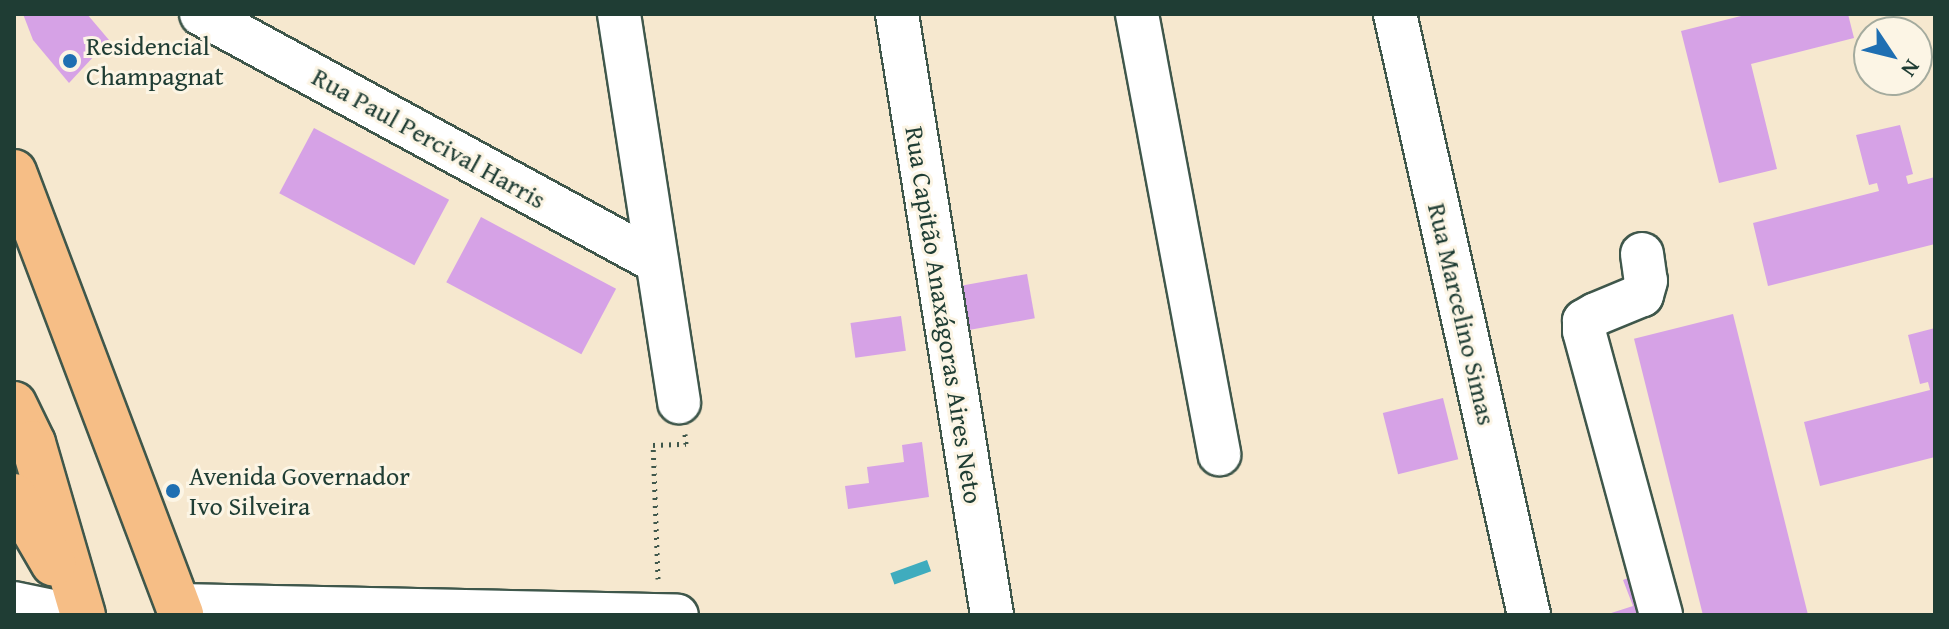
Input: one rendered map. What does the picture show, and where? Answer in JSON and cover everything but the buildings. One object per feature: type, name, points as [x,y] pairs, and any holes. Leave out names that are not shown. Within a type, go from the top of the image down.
[{"type":"main road","points":[[17,183],[180,610]]},
{"type":"main road","points":[[14,404],[41,469],[83,615]]},
{"type":"main road","points":[[14,496],[83,615]]},
{"type":"street","name":"Rua Paul Percival Harris","points":[[201,14],[657,262]]},
{"type":"street","points":[[619,14],[679,402]]},
{"type":"street","name":"Rua Capitão Anaxágoras Aires Neto","points":[[897,14],[992,615]]},
{"type":"street","points":[[1137,14],[1219,454]]},
{"type":"street","name":"Rua Marcelino Simas","points":[[1395,14],[1529,615]]},
{"type":"street","points":[[1642,254],[1646,281],[1642,295],[1584,321],[1584,331],[1661,615]]},
{"type":"street","points":[[180,610],[444,612],[668,602]]},
{"type":"street","points":[[14,603],[72,615]]},
{"type":"path","points":[[668,602],[653,445],[686,444],[679,402]]},
{"type":"water","points":[[927,560],[931,571],[894,585],[890,573]]},
{"type":"place","name":"Residencial Champagnat","points":[[70,61]]},
{"type":"place","name":"Avenida Governador Ivo Silveira","points":[[173,491]]}]
